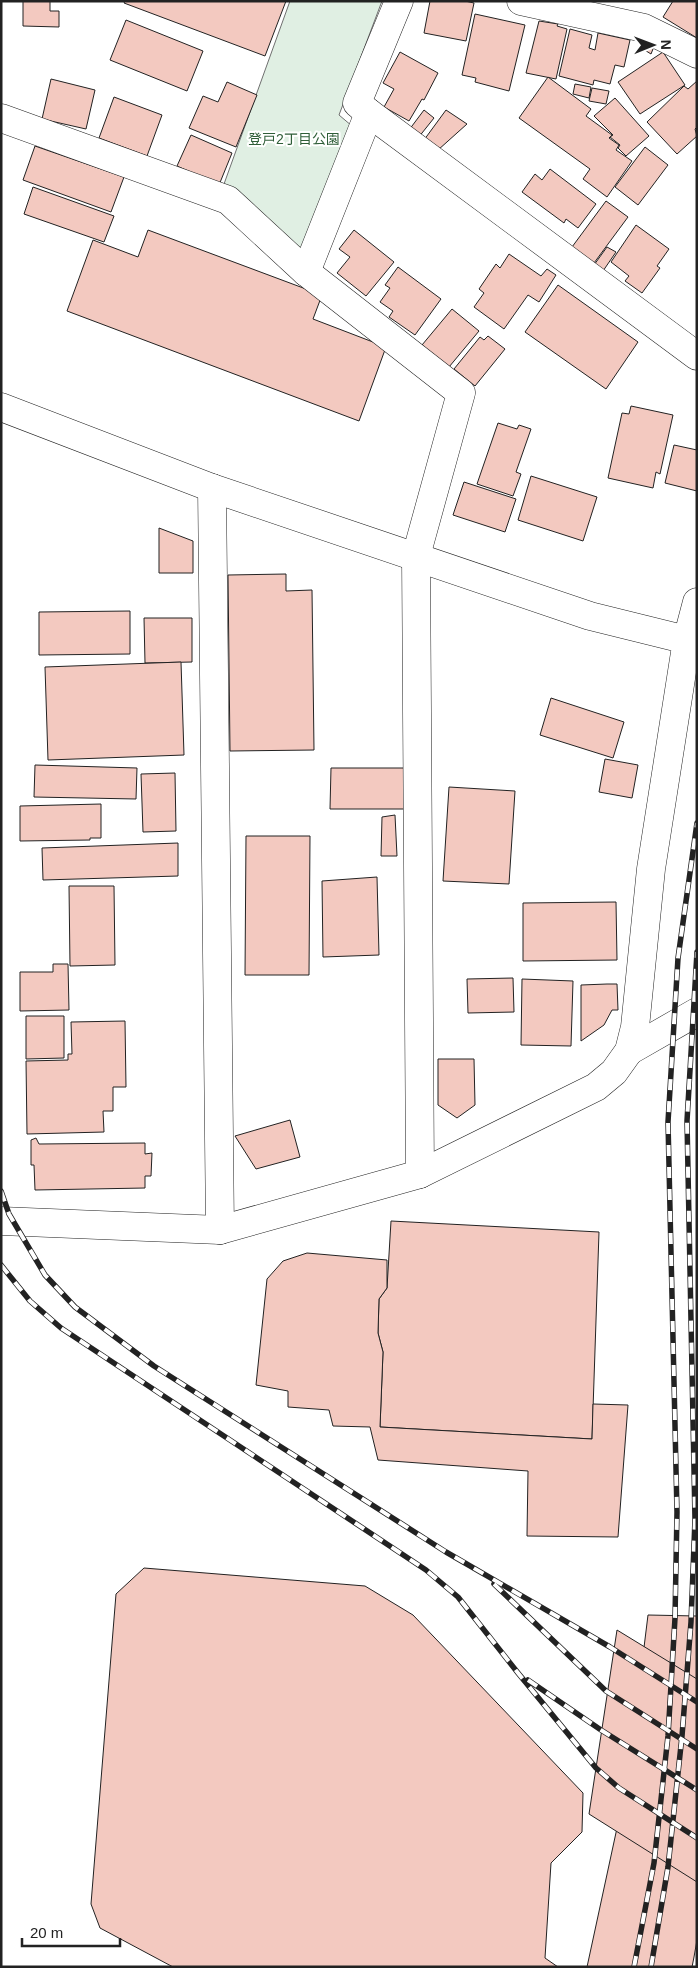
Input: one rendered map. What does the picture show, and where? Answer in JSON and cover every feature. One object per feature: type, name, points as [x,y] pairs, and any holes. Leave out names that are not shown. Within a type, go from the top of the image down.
[{"type":"street","points":[[399,1],[357,103],[697,356]]},
{"type":"street","points":[[522,1],[644,28],[697,54]]},
{"type":"street","points":[[306,272],[368,113]]},
{"type":"street","points":[[1,118],[228,200],[306,272],[461,393],[416,556],[420,1174]]},
{"type":"street","points":[[1,407],[212,488],[590,616],[687,640]]},
{"type":"street","points":[[212,488],[220,1230]]},
{"type":"street","points":[[1,1221],[220,1230],[420,1174],[596,1087],[614,1072],[629,1051],[635,1027],[651,869],[687,640],[697,602]]},
{"type":"street","points":[[629,1051],[697,1012]]},
{"type":"green space","name":"登戸2丁目公園","points":[[290,1],[382,1],[339,115],[352,126],[302,254],[224,184]]},
{"type":"building","points":[[23,1],[50,1],[50,11],[59,11],[59,27],[23,26]]},
{"type":"building","points":[[125,1],[286,1],[265,56],[124,3]]},
{"type":"building","points":[[430,1],[465,1],[474,3],[466,41],[424,33]]},
{"type":"building","points":[[673,1],[697,1],[697,38],[663,17]]},
{"type":"building","points":[[475,14],[525,25],[509,91],[475,82],[476,78],[462,75]]},
{"type":"building","points":[[126,20],[203,51],[187,91],[110,60]]},
{"type":"building","points":[[539,21],[558,24],[557,26],[567,29],[556,79],[526,73]]},
{"type":"building","points":[[570,29],[592,35],[589,48],[595,50],[598,33],[630,40],[624,67],[615,65],[610,84],[594,80],[593,85],[559,76]]},
{"type":"building","points":[[645,44],[653,49],[651,54],[643,49]]},
{"type":"building","points":[[400,52],[438,73],[424,100],[422,99],[409,121],[384,107],[394,89],[383,83]]},
{"type":"building","points":[[663,52],[685,85],[640,114],[618,82]]},
{"type":"building","points":[[548,77],[591,109],[586,116],[612,135],[609,138],[619,145],[616,150],[632,161],[607,197],[583,179],[590,169],[519,118]]},
{"type":"building","points":[[51,79],[95,90],[86,129],[42,119]]},
{"type":"building","points":[[697,81],[697,127],[695,129],[697,136],[677,154],[647,122],[684,86],[688,89]]},
{"type":"building","points":[[227,82],[257,95],[236,147],[189,128],[203,96],[218,102]]},
{"type":"building","points":[[575,84],[591,87],[589,98],[573,94]]},
{"type":"building","points":[[592,88],[609,91],[606,104],[589,101]]},
{"type":"building","points":[[114,97],[162,115],[147,156],[99,138]]},
{"type":"building","points":[[615,98],[649,136],[626,156],[618,148],[620,145],[610,137],[613,135],[594,116]]},
{"type":"building","points":[[424,110],[434,118],[418,138],[409,130]]},
{"type":"building","points":[[446,110],[467,124],[438,150],[424,140]]},
{"type":"building","points":[[191,135],[232,153],[219,185],[177,166]]},
{"type":"building","points":[[35,146],[124,177],[111,212],[23,180]]},
{"type":"building","points":[[645,147],[668,165],[638,205],[615,187]]},
{"type":"building","points":[[550,169],[596,204],[578,228],[566,219],[564,223],[522,192],[535,174],[542,180]]},
{"type":"building","points":[[33,187],[114,216],[104,242],[24,214]]},
{"type":"building","points":[[606,201],[628,217],[594,263],[572,247]]},
{"type":"building","points":[[636,225],[669,249],[657,266],[660,268],[642,293],[625,281],[629,276],[611,262]]},
{"type":"building","points":[[148,230],[322,295],[313,319],[386,347],[359,421],[67,311],[93,240],[138,257]]},
{"type":"building","points":[[354,230],[394,262],[366,296],[337,273],[350,257],[339,249]]},
{"type":"building","points":[[607,247],[616,252],[603,271],[594,265]]},
{"type":"building","points":[[509,254],[541,276],[547,269],[556,275],[539,302],[528,295],[504,329],[474,307],[484,293],[479,289],[496,264],[500,268]]},
{"type":"building","points":[[398,267],[441,299],[415,335],[389,317],[393,311],[380,302],[390,288],[385,285]]},
{"type":"building","points":[[558,285],[638,342],[606,389],[525,332]]},
{"type":"building","points":[[452,309],[479,331],[449,367],[422,345]]},
{"type":"building","points":[[488,336],[505,349],[475,386],[454,369],[480,337],[484,340]]},
{"type":"building","points":[[631,406],[673,415],[660,474],[656,472],[653,488],[608,478],[622,413],[629,414]]},
{"type":"building","points":[[498,423],[517,429],[519,425],[531,429],[516,472],[521,474],[513,496],[477,484]]},
{"type":"building","points":[[674,445],[697,450],[697,491],[665,483]]},
{"type":"building","points":[[531,476],[597,497],[583,541],[518,520]]},
{"type":"building","points":[[464,482],[516,499],[505,532],[453,515]]},
{"type":"building","points":[[159,528],[193,541],[193,573],[159,573]]},
{"type":"building","points":[[286,574],[286,591],[312,590],[314,750],[230,751],[228,575]]},
{"type":"building","points":[[130,611],[130,654],[39,655],[39,612]]},
{"type":"building","points":[[144,618],[192,618],[192,662],[145,663]]},
{"type":"building","points":[[181,662],[184,755],[48,760],[45,667]]},
{"type":"building","points":[[551,698],[624,722],[613,758],[540,735]]},
{"type":"building","points":[[605,759],[638,765],[632,798],[599,792]]},
{"type":"building","points":[[35,765],[137,768],[136,799],[34,797]]},
{"type":"building","points":[[331,768],[407,768],[407,809],[330,809]]},
{"type":"building","points":[[175,773],[176,831],[143,832],[141,774]]},
{"type":"building","points":[[449,787],[515,791],[509,884],[443,881]]},
{"type":"building","points":[[101,804],[101,838],[90,838],[90,840],[20,841],[20,806]]},
{"type":"building","points":[[395,815],[397,856],[381,856],[382,817]]},
{"type":"building","points":[[246,836],[310,836],[309,975],[245,975]]},
{"type":"building","points":[[178,843],[178,876],[43,880],[42,848]]},
{"type":"building","points":[[377,877],[379,955],[323,957],[322,881]]},
{"type":"building","points":[[69,886],[114,886],[115,965],[70,966]]},
{"type":"building","points":[[616,902],[617,960],[523,961],[523,903]]},
{"type":"building","points":[[53,964],[68,964],[69,1010],[20,1011],[20,972],[53,972]]},
{"type":"building","points":[[513,978],[514,1012],[468,1013],[467,979]]},
{"type":"building","points":[[522,979],[573,981],[571,1046],[521,1045]]},
{"type":"building","points":[[617,984],[618,1010],[612,1010],[604,1025],[581,1041],[581,985]]},
{"type":"building","points":[[26,1016],[64,1016],[64,1058],[26,1059]]},
{"type":"building","points":[[125,1021],[126,1087],[113,1087],[113,1111],[103,1111],[104,1132],[27,1134],[26,1061],[68,1060],[68,1054],[72,1054],[71,1022]]},
{"type":"building","points":[[438,1059],[474,1059],[475,1105],[457,1118],[438,1105]]},
{"type":"building","points":[[290,1120],[300,1157],[256,1169],[235,1136]]},
{"type":"building","points":[[36,1138],[39,1144],[145,1143],[145,1154],[152,1153],[151,1176],[145,1176],[145,1188],[35,1190],[34,1165],[31,1165],[31,1140]]},
{"type":"building","points":[[391,1221],[599,1232],[592,1439],[380,1427],[383,1352],[378,1333],[379,1299],[387,1288]]},
{"type":"building","points":[[307,1253],[387,1260],[387,1288],[379,1299],[378,1333],[383,1352],[380,1427],[592,1439],[593,1404],[628,1405],[618,1537],[527,1536],[528,1471],[378,1460],[370,1427],[333,1426],[329,1410],[288,1407],[288,1391],[256,1385],[267,1279],[283,1261]]},
{"type":"building","points":[[144,1568],[365,1586],[413,1615],[583,1793],[582,1832],[551,1863],[545,1958],[558,1967],[173,1967],[100,1928],[91,1904],[116,1594]]},
{"type":"building","points":[[648,1615],[697,1616],[697,1940],[692,1967],[587,1967],[628,1777]]},
{"type":"building","points":[[617,1630],[697,1679],[697,1882],[589,1814]]},
{"type":"railway","points":[[634,1967],[654,1863],[668,1736],[675,1618],[677,1512],[668,1122],[678,958],[697,823]]},
{"type":"railway","points":[[651,1967],[668,1867],[682,1736],[691,1622],[695,1519],[687,1121],[697,952]]},
{"type":"railway","points":[[1,1191],[9,1214],[45,1275],[75,1307],[154,1366],[446,1552],[610,1647],[697,1702]]},
{"type":"railway","points":[[1,1265],[30,1301],[61,1328],[426,1570],[458,1597],[596,1768],[619,1788],[697,1838]]},
{"type":"railway","points":[[494,1584],[606,1691],[697,1749]]},
{"type":"railway","points":[[528,1680],[601,1730],[697,1790]]}]
